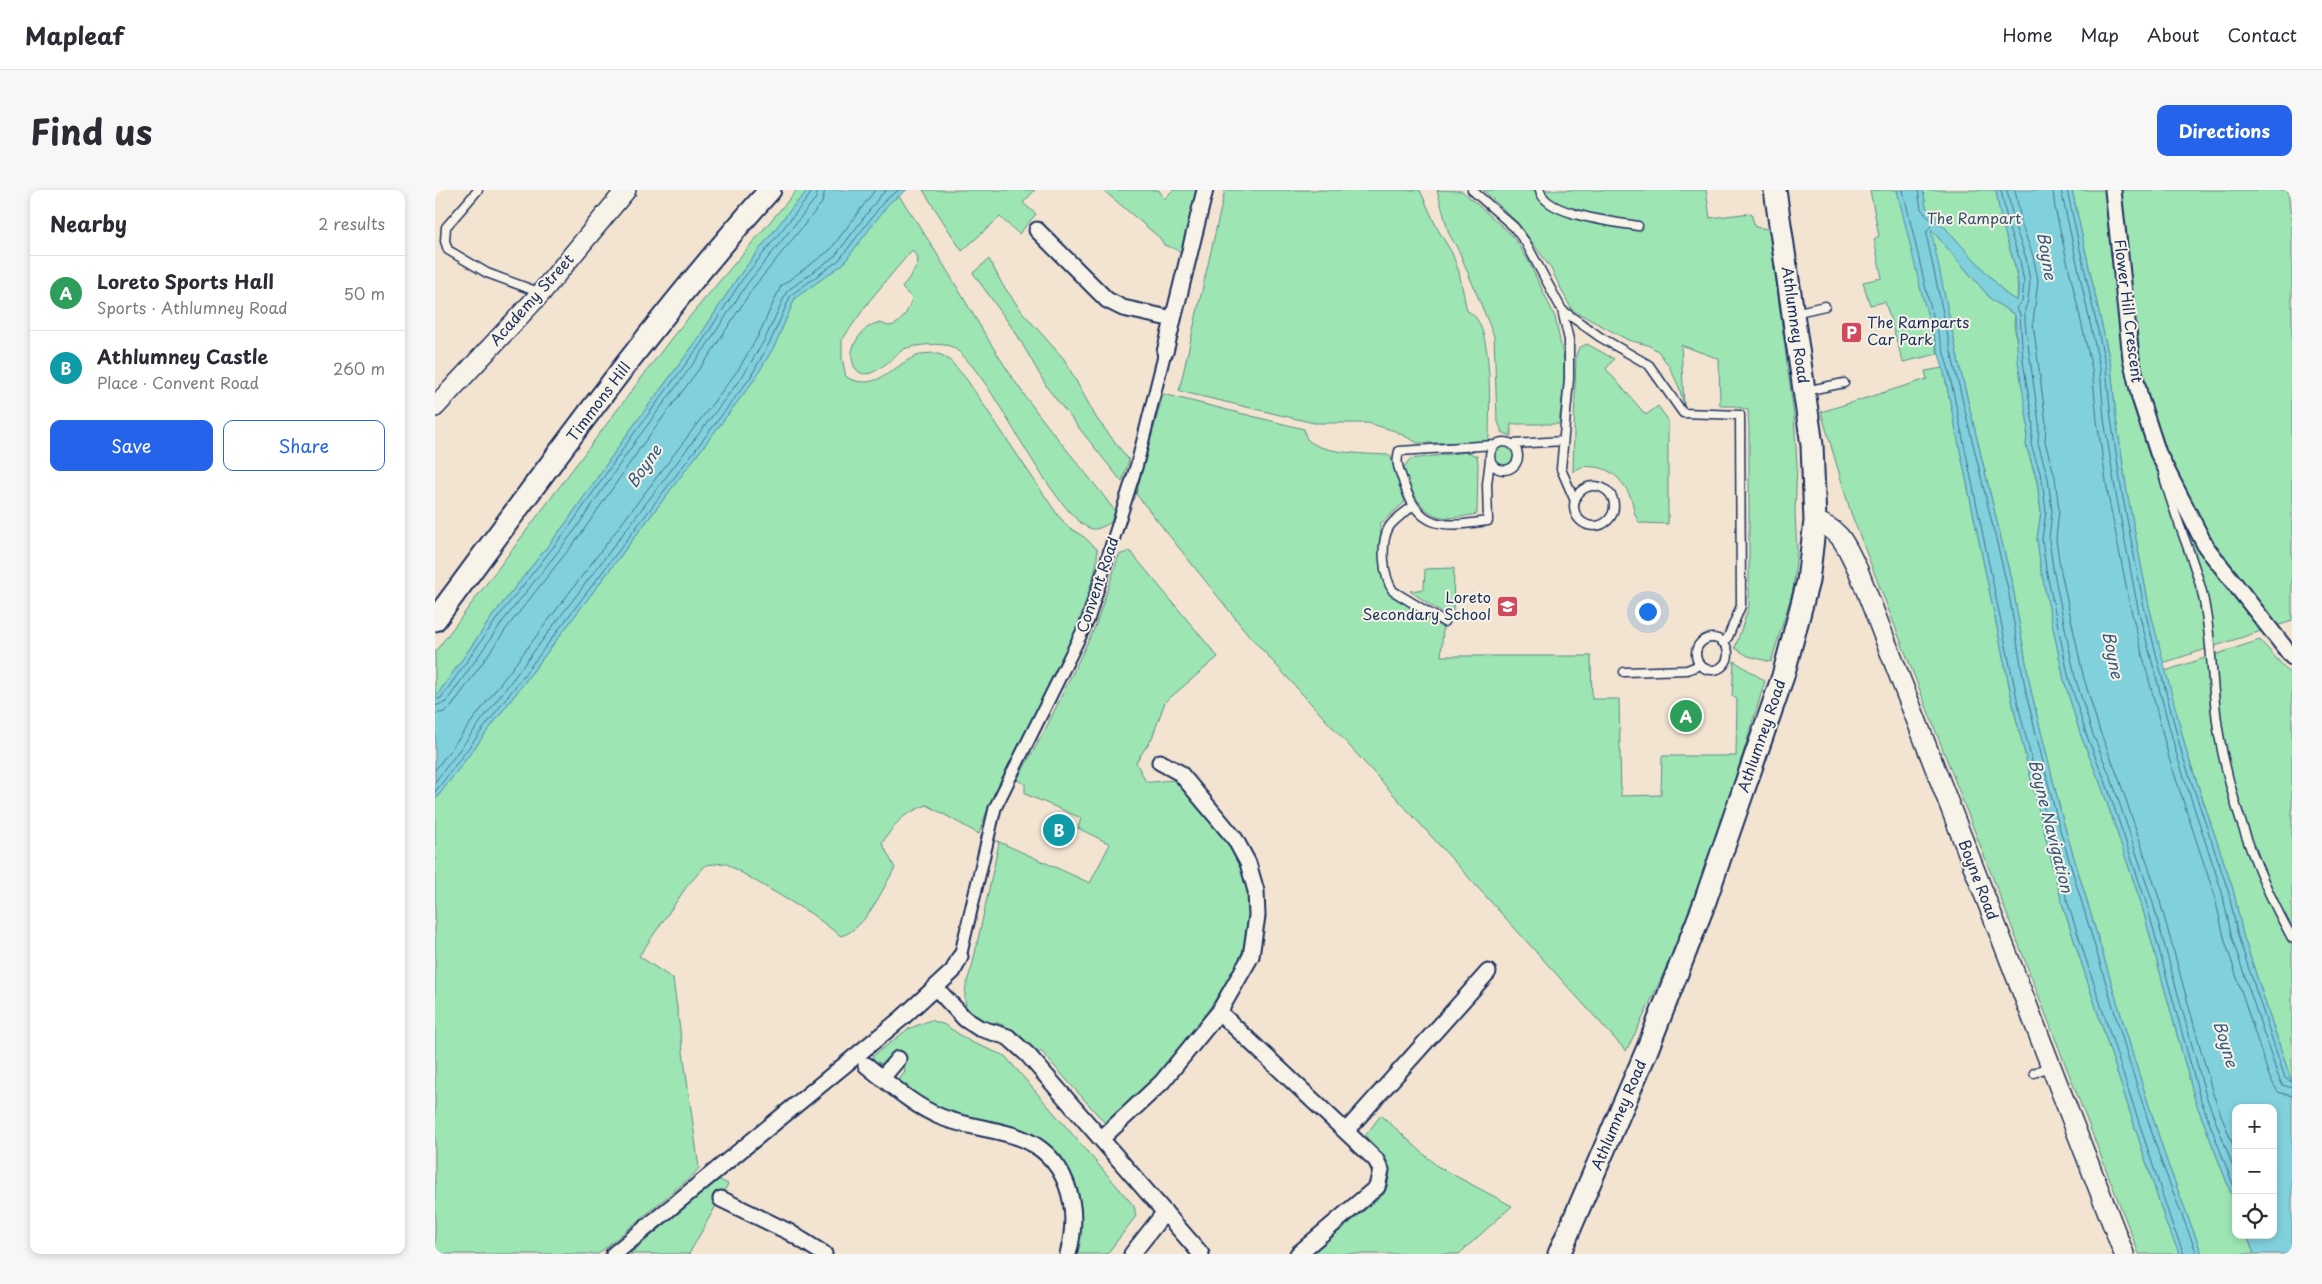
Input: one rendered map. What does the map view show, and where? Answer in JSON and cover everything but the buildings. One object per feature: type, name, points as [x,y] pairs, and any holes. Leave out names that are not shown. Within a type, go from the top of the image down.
[{"type":"main road","name":"Timmons Hill","points":[[435,620],[697,275],[770,190]]},
{"type":"main road","name":"Athlumney Road","points":[[1559,1254],[1647,1050],[1703,907],[1785,669],[1809,581],[1815,521],[1812,445],[1775,190]]},
{"type":"street","name":"Academy Street","points":[[435,407],[541,293],[627,190]]},
{"type":"street","name":"Convent Road","points":[[614,1254],[889,1029],[953,971],[960,958],[995,808],[1088,620],[1137,464],[1205,190]]},
{"type":"street","name":"Flower Hill Crescent","points":[[2113,190],[2131,358],[2140,398],[2158,453],[2206,547],[2292,658]]},
{"type":"street","points":[[1037,230],[1107,300],[1123,308],[1173,319]]},
{"type":"street","name":"Boyne Road","points":[[1815,521],[1838,532],[1858,570],[2042,1069],[2124,1254]]},
{"type":"street","points":[[1101,1140],[1162,1082],[1219,1012],[1251,956],[1257,916],[1255,891],[1248,863],[1235,839],[1180,773],[1160,762]]},
{"type":"street","points":[[1345,1131],[1488,972]]},
{"type":"street","points":[[936,988],[965,1019],[979,1028],[1008,1037],[1028,1055],[1201,1254]]},
{"type":"street","points":[[1219,1012],[1376,1160],[1381,1170],[1377,1187],[1298,1254]]},
{"type":"street","points":[[883,1078],[898,1059]]},
{"type":"street","points":[[866,1065],[913,1103],[964,1125],[1018,1137],[1033,1144],[1047,1154],[1065,1180],[1074,1213],[1068,1254]]},
{"type":"street","points":[[721,1199],[789,1232],[824,1254]]},
{"type":"street","points":[[1131,1254],[1165,1212]]},
{"type":"lane","points":[[478,190],[446,227],[445,241],[448,250],[487,273],[541,293]]},
{"type":"lane","points":[[1472,190],[1514,227],[1526,244],[1562,310],[1569,340],[1569,379],[1561,468],[1575,500],[1576,514],[1586,524],[1592,526],[1605,522],[1613,512],[1613,499],[1610,494],[1600,487],[1588,487],[1582,490],[1575,500]]},
{"type":"lane","points":[[1540,190],[1542,198],[1546,202],[1561,210],[1638,226]]},
{"type":"lane","points":[[1794,313],[1825,306]]},
{"type":"lane","points":[[1562,310],[1600,337],[1649,365],[1683,413],[1740,416],[1741,606],[1729,637],[1723,643]]},
{"type":"lane","points":[[1805,391],[1844,383]]},
{"type":"lane","points":[[1495,445],[1491,450],[1487,484],[1488,521],[1460,525],[1429,522],[1413,506],[1396,462],[1399,451],[1495,445],[1508,442],[1513,444],[1563,441]]},
{"type":"lane","points":[[1490,460],[1496,468],[1504,471],[1511,469],[1518,462],[1518,451],[1513,444]]},
{"type":"lane","points":[[2158,453],[2171,504],[2202,592],[2213,666],[2219,735],[2230,787],[2241,823],[2267,886],[2292,938]]},
{"type":"lane","points":[[1413,506],[1390,525],[1384,540],[1388,584],[1393,591],[1444,622]]},
{"type":"lane","points":[[1710,638],[1716,638],[1723,643],[1728,652],[1725,665],[1714,671],[1707,670],[1700,665],[1695,656],[1699,644],[1710,638]]},
{"type":"lane","points":[[1624,672],[1687,670],[1700,665]]},
{"type":"green space","points":[[797,190],[808,190],[738,277],[696,342],[628,433],[566,523],[494,614],[435,698],[435,652],[673,336]]},
{"type":"green space","points":[[923,190],[1035,190],[1023,203],[1036,214],[1019,234],[1000,217],[962,251]]},
{"type":"green space","points":[[1103,190],[1159,190],[1164,199],[1173,190],[1199,190],[1183,252],[1164,245],[1160,238]]},
{"type":"green space","points":[[1225,190],[1420,190],[1437,228],[1452,253],[1459,272],[1467,311],[1476,318],[1482,331],[1489,368],[1489,437],[1487,442],[1418,443],[1395,431],[1368,423],[1314,423],[1179,391]]},
{"type":"green space","points":[[1437,190],[1462,191],[1512,235],[1528,260],[1555,317],[1564,360],[1564,382],[1559,424],[1511,424],[1511,436],[1502,432],[1497,419],[1494,336],[1459,251],[1449,234]]},
{"type":"green space","points":[[1483,190],[1706,190],[1710,218],[1751,213],[1755,227],[1769,229],[1794,416],[1797,465],[1795,513],[1797,552],[1793,590],[1771,662],[1748,656],[1735,648],[1749,606],[1749,428],[1748,410],[1734,406],[1720,406],[1719,359],[1681,345],[1684,405],[1679,387],[1669,366],[1658,351],[1648,345],[1628,340],[1572,310],[1550,267],[1519,224]]},
{"type":"green space","points":[[1870,190],[1897,190],[1938,354],[1903,362],[1885,302],[1870,305],[1863,282],[1882,278],[1874,239],[1879,236]]},
{"type":"green space","name":"The Rampart","points":[[1923,190],[1996,190],[2001,219],[2016,272],[2017,301],[2007,295],[1926,207]]},
{"type":"green space","points":[[2072,190],[2288,190],[2292,229],[2292,621],[2163,663],[2149,606],[2127,492],[2116,418],[2111,367]]},
{"type":"green space","points":[[899,196],[929,241],[1014,380],[1117,514],[1115,520],[1094,529],[1085,526],[1073,516],[1037,467],[985,383],[968,361],[952,347],[936,344],[904,349],[880,368],[865,374],[859,372],[854,366],[852,350],[863,332],[875,324],[895,325],[907,311],[912,298],[902,288],[917,266],[918,258],[912,250],[870,300],[842,340],[842,358],[846,377],[860,382],[872,381],[882,377],[913,357],[925,354],[942,355],[967,380],[1057,514],[1067,526],[1084,537],[1097,549],[1097,560],[1093,577],[1079,622],[1062,663],[1043,703],[999,783],[979,834],[927,805],[906,815],[896,824],[882,843],[895,868],[873,908],[858,926],[850,932],[841,936],[810,913],[725,863],[706,865],[687,886],[639,956],[673,979],[699,1168],[692,1176],[598,1254],[435,1254],[435,800],[754,380],[775,345],[795,298],[843,264],[889,202]]},
{"type":"green space","points":[[1930,228],[1992,300],[2015,315],[2014,323],[2028,425],[2026,445],[2037,482],[2041,512],[2037,539],[2041,570],[2064,680],[2081,736],[2101,785],[2141,903],[2195,1100],[2232,1196],[2232,1239],[2248,1239],[2254,1254],[2202,1254],[2166,1159],[2063,821],[2031,691],[2013,588],[1959,364]]},
{"type":"green space","points":[[989,259],[1002,284],[1023,313],[1064,359],[1097,419],[1129,460],[1122,482],[1048,389],[1016,333],[973,273]]},
{"type":"green space","points":[[1587,344],[1614,359],[1606,369],[1646,415],[1658,406],[1668,420],[1668,524],[1640,523],[1625,487],[1612,473],[1600,468],[1591,467],[1578,469],[1573,472],[1576,355],[1579,348]]},
{"type":"green space","points":[[1943,368],[2015,714],[2062,903],[2167,1226],[2180,1254],[2139,1254],[1851,513],[1821,412],[1927,379],[1925,371]]},
{"type":"green space","points":[[1163,394],[1304,429],[1308,440],[1315,445],[1335,451],[1390,455],[1405,502],[1380,524],[1384,583],[1395,596],[1443,628],[1441,656],[1591,656],[1592,699],[1619,699],[1621,796],[1661,795],[1662,756],[1736,756],[1737,699],[1732,696],[1734,661],[1765,681],[1705,869],[1669,961],[1626,1051],[1247,633],[1136,494]]},
{"type":"green space","points":[[1504,446],[1511,449],[1514,456],[1511,463],[1504,466],[1497,463],[1494,456],[1497,449]]},
{"type":"green space","points":[[1467,452],[1477,456],[1477,514],[1447,518],[1431,513],[1425,509],[1415,496],[1408,482],[1404,467],[1410,459]]},
{"type":"green space","points":[[1130,551],[1218,657],[1165,702],[1152,738],[1136,762],[1146,782],[1171,780],[1178,782],[1225,838],[1243,872],[1252,901],[1249,932],[1237,966],[1207,1012],[1163,1071],[1105,1123],[1041,1051],[1038,1053],[1019,1035],[1003,1025],[983,1023],[973,1018],[968,1012],[966,1005],[965,990],[972,967],[999,843],[995,840],[1090,883],[1110,844],[1078,828],[1081,818],[1025,794],[1025,784],[1017,780],[1045,730],[1095,627],[1119,555]]},
{"type":"green space","points":[[1454,568],[1453,614],[1442,613],[1410,591],[1424,589],[1425,569]]},
{"type":"green space","points":[[2260,640],[2292,676],[2292,1083],[2243,935],[2233,889],[2187,753],[2165,671]]},
{"type":"green space","points":[[931,1020],[945,1025],[971,1042],[1005,1056],[1134,1206],[1136,1216],[1107,1254],[1076,1254],[1081,1222],[1079,1200],[1070,1176],[1063,1164],[1046,1145],[1024,1131],[965,1118],[933,1106],[897,1082],[905,1072],[904,1066],[894,1055],[882,1064],[874,1061],[873,1056],[908,1029]]},
{"type":"green space","points":[[1381,1115],[1437,1166],[1512,1206],[1459,1254],[1312,1254],[1384,1194],[1389,1176],[1387,1162],[1378,1149],[1365,1136]]},
{"type":"green space","points":[[718,1179],[728,1184],[689,1254],[630,1254]]},
{"type":"water","name":"Boyne","points":[[808,190],[907,190],[890,202],[843,264],[795,298],[775,345],[754,380],[435,800],[435,698],[494,614],[566,523],[628,433],[696,342],[738,277]]},
{"type":"water","points":[[1897,190],[1923,190],[1926,207],[2007,295],[2017,301],[2017,273],[2001,219],[1996,190],[2072,190],[2111,367],[2116,418],[2127,492],[2149,606],[2187,753],[2233,889],[2243,935],[2292,1083],[2292,1254],[2254,1254],[2248,1239],[2277,1239],[2277,1104],[2232,1104],[2232,1196],[2195,1100],[2141,903],[2101,785],[2081,736],[2064,680],[2041,570],[2037,539],[2041,512],[2037,480],[2026,445],[2028,425],[2018,362],[2015,315],[1992,300],[1931,229],[1959,364],[2013,588],[2031,691],[2063,821],[2166,1159],[2202,1254],[2180,1254],[2167,1226],[2062,903],[2015,714],[1943,368],[1923,299]]},
{"type":"place","name":"The Ramparts Car Park","points":[[1851,332]]},
{"type":"place","name":"Loreto Secondary School","points":[[1507,607]]},
{"type":"place","name":"Loreto Sports Hall","points":[[1686,716]]},
{"type":"place","name":"Athlumney Castle","points":[[1059,830]]},
{"type":"water label","name":"Boyne Navigation","points":[[2051,826]]}]
